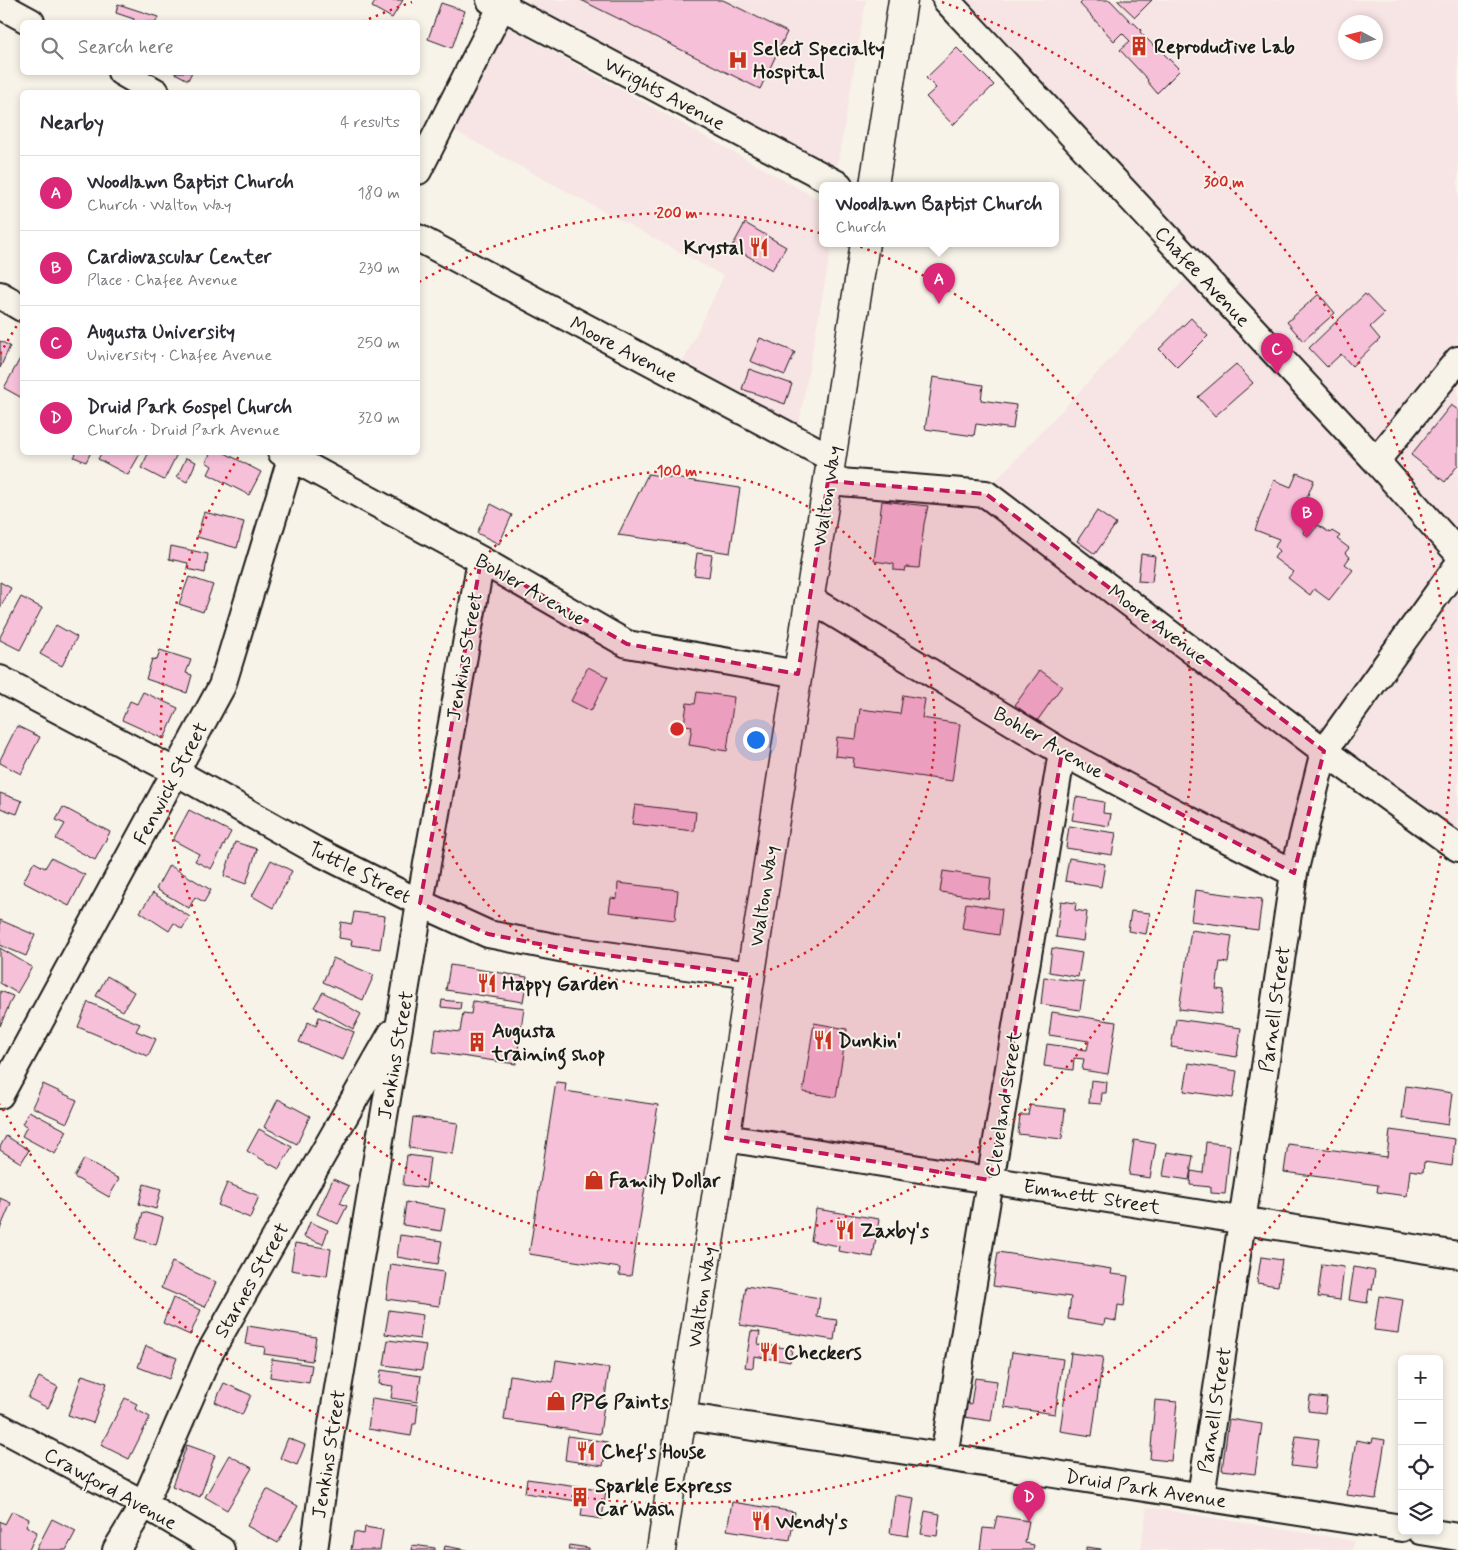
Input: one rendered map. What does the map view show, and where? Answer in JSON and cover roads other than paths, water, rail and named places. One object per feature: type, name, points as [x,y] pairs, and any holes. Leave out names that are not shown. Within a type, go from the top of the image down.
[{"type":"main road","points":[[874,182],[903,0]]},
{"type":"main road","name":"Walton Way","points":[[661,1550],[864,247]]},
{"type":"street","name":"Chafee Avenue","points":[[946,0],[1376,460],[1458,553]]},
{"type":"street","points":[[420,166],[499,2]]},
{"type":"street","name":"Wrights Avenue","points":[[499,2],[833,182]]},
{"type":"street","points":[[0,5],[27,20]]},
{"type":"street","points":[[125,75],[152,90]]},
{"type":"street","name":"Moore Avenue","points":[[420,239],[830,470],[986,494],[1324,751],[1458,848]]},
{"type":"street","points":[[0,296],[20,307]]},
{"type":"street","points":[[1376,460],[1458,360]]},
{"type":"street","name":"Fenwick Street","points":[[0,1095],[222,686],[289,455]]},
{"type":"street","name":"Bohler Avenue","points":[[291,455],[481,560],[627,644],[798,674]]},
{"type":"street","name":"Jenkins Street","points":[[314,1550],[331,1430],[420,903],[481,560]]},
{"type":"street","name":"Parnell Street","points":[[1201,1496],[1294,873],[1324,751],[1458,565]]},
{"type":"street","name":"Bohler Avenue","points":[[810,599],[1062,752],[1187,819],[1294,873]]},
{"type":"street","name":"Tuttle Street","points":[[0,679],[176,772],[315,850],[420,903],[488,934],[570,950],[751,975]]},
{"type":"street","name":"Cleveland Street","points":[[944,1456],[1062,752]]},
{"type":"street","name":"Starnes Street","points":[[116,1550],[144,1504],[209,1354],[402,1018]]},
{"type":"street","name":"Emmett Street","points":[[726,1138],[1458,1255]]},
{"type":"street","name":"Druid Park Avenue","points":[[682,1416],[1398,1527]]},
{"type":"street","name":"Crawford Avenue","points":[[0,1427],[144,1504],[220,1550]]},
{"type":"street","points":[[1443,1535],[1458,1537]]},
{"type":"place","name":"Reproductive Lab","points":[[1139,46]]},
{"type":"place","name":"Select Specialty Hospital","points":[[738,60]]},
{"type":"place","name":"Krystal","points":[[759,247]]},
{"type":"place","name":"Woodlawn Baptist Church","points":[[939,304]]},
{"type":"place","name":"Augusta University","points":[[1277,374]]},
{"type":"place","name":"Cardiovascular Center","points":[[1307,538]]},
{"type":"place","name":"Happy Garden","points":[[487,983]]},
{"type":"place","name":"Dunkin'","points":[[823,1040]]},
{"type":"place","name":"Augusta training shop","points":[[477,1042]]},
{"type":"place","name":"Family Dollar","points":[[594,1180]]},
{"type":"place","name":"Zaxby's","points":[[845,1230]]},
{"type":"place","name":"Checkers","points":[[769,1352]]},
{"type":"place","name":"PPG Paints","points":[[556,1401]]},
{"type":"place","name":"Chef's House","points":[[586,1451]]},
{"type":"place","name":"Sparkle Express Car Wash","points":[[580,1497]]},
{"type":"place","name":"Wendy's","points":[[761,1521]]},
{"type":"place","name":"Druid Park Gospel Church","points":[[1029,1522]]}]
